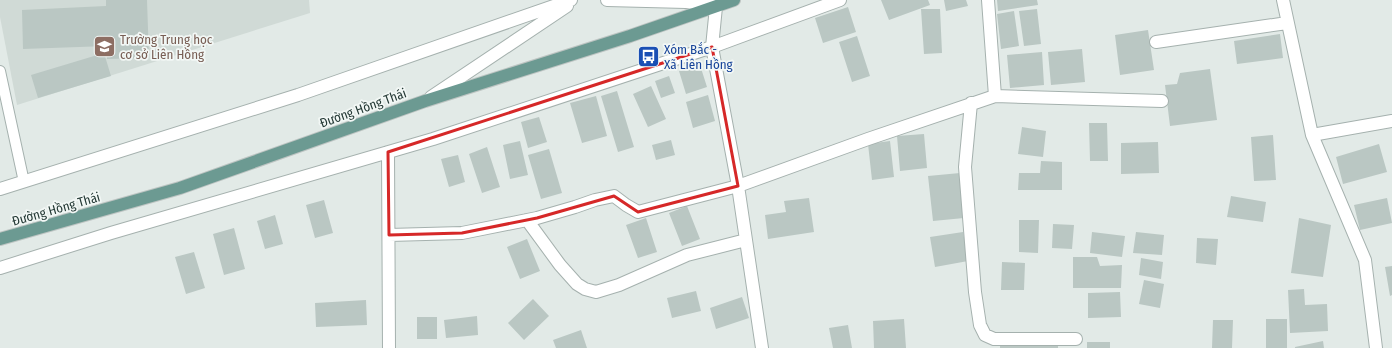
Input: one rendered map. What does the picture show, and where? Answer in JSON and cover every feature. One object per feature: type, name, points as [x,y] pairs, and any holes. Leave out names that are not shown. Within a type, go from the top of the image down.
[{"type":"main road","name":"Đường Hồng Thái","points":[[0,239],[180,188],[425,101],[630,36],[734,0]]},
{"type":"street","points":[[0,190],[298,95],[571,0]]},
{"type":"street","points":[[425,101],[576,0]]},
{"type":"street","points":[[607,0],[686,2],[707,4],[716,7],[712,47],[738,186],[762,348]]},
{"type":"street","points":[[0,268],[111,233],[433,139],[712,47],[840,0]]},
{"type":"street","points":[[988,0],[995,96]]},
{"type":"street","points":[[1283,0],[1312,135],[1365,260],[1376,348]]},
{"type":"street","points":[[1156,42],[1287,24]]},
{"type":"street","points":[[389,235],[462,233],[527,220],[614,196],[638,212],[738,186],[868,138],[995,96],[1162,101]]},
{"type":"street","points":[[972,104],[965,167],[975,292],[980,326],[984,335],[994,339],[1076,339]]},
{"type":"street","points":[[1312,135],[1392,121]]},
{"type":"street","points":[[388,152],[390,348]]},
{"type":"street","points":[[527,220],[560,265],[577,284],[585,289],[596,292],[619,285],[687,255],[746,240]]},
{"type":"lane","points":[[0,72],[24,182]]},
{"type":"highlighted area","points":[[712,47],[738,186],[638,212],[614,196],[537,218],[462,233],[389,235],[388,152]]},
{"type":"shaded area","name":"Trường Trung học cơ sở Liên Hồng","points":[[0,0],[309,0],[310,13],[17,105],[0,17]]},
{"type":"building","points":[[106,0],[147,0],[149,58],[107,59],[107,46],[23,49],[22,10],[106,6]]},
{"type":"building","points":[[881,0],[928,0],[930,5],[889,20]]},
{"type":"building","points":[[944,0],[966,0],[968,6],[946,11]]},
{"type":"building","points":[[997,0],[1037,0],[1038,5],[998,11]]},
{"type":"building","points":[[848,7],[856,32],[823,43],[815,18]]},
{"type":"building","points":[[921,9],[940,9],[942,53],[924,54]]},
{"type":"building","points":[[1037,9],[1041,44],[1024,46],[1019,11]]},
{"type":"building","points":[[1014,11],[1019,46],[1001,49],[997,14]]},
{"type":"building","points":[[1148,30],[1154,70],[1120,75],[1115,35]]},
{"type":"building","points":[[1280,34],[1283,58],[1237,64],[1234,41]]},
{"type":"building","points":[[857,36],[870,76],[852,82],[839,42]]},
{"type":"building","points":[[1082,49],[1085,82],[1051,85],[1048,52]]},
{"type":"building","points":[[1042,52],[1044,85],[1010,88],[1007,55]]},
{"type":"building","points":[[104,53],[111,76],[38,98],[31,75]]},
{"type":"building","points":[[700,65],[707,87],[686,94],[679,71]]},
{"type":"building","points":[[1210,69],[1217,120],[1170,126],[1165,85],[1177,84],[1180,73]]},
{"type":"building","points":[[669,76],[675,93],[661,98],[655,81]]},
{"type":"building","points":[[651,86],[666,119],[648,127],[633,94]]},
{"type":"building","points":[[617,91],[634,147],[618,152],[601,96]]},
{"type":"building","points":[[708,95],[715,121],[693,128],[686,102]]},
{"type":"building","points":[[596,96],[607,136],[582,143],[570,103]]},
{"type":"building","points":[[539,117],[547,142],[528,148],[521,122]]},
{"type":"building","points":[[1089,123],[1107,123],[1108,161],[1090,161]]},
{"type":"building","points":[[1022,127],[1046,131],[1043,157],[1018,154]]},
{"type":"building","points":[[924,134],[927,168],[900,171],[897,136]]},
{"type":"building","points":[[1273,135],[1276,180],[1254,181],[1251,137]]},
{"type":"building","points":[[671,140],[675,155],[656,160],[652,145]]},
{"type":"building","points":[[520,141],[528,175],[510,179],[503,145]]},
{"type":"building","points":[[890,141],[894,177],[872,180],[868,144]]},
{"type":"building","points":[[1158,142],[1159,173],[1121,174],[1121,143]]},
{"type":"building","points":[[1379,144],[1387,172],[1343,184],[1336,157]]},
{"type":"building","points":[[487,147],[500,187],[482,193],[469,154]]},
{"type":"building","points":[[549,149],[562,193],[541,199],[528,155]]},
{"type":"building","points":[[458,155],[465,182],[449,187],[441,159]]},
{"type":"building","points":[[1041,161],[1062,162],[1062,190],[1018,190],[1019,173],[1040,173]]},
{"type":"building","points":[[960,173],[964,218],[933,221],[928,176]]},
{"type":"building","points":[[1231,196],[1266,202],[1263,222],[1227,217]]},
{"type":"building","points":[[809,198],[814,232],[768,239],[765,215],[786,212],[784,201]]},
{"type":"building","points":[[1387,198],[1392,223],[1360,230],[1354,205]]},
{"type":"building","points":[[324,200],[333,233],[315,238],[306,205]]},
{"type":"building","points":[[687,206],[700,239],[682,246],[669,213]]},
{"type":"building","points":[[275,215],[283,244],[265,249],[257,221]]},
{"type":"building","points":[[646,218],[657,252],[638,258],[626,225]]},
{"type":"building","points":[[1299,218],[1331,225],[1323,277],[1291,273]]},
{"type":"building","points":[[1019,220],[1039,220],[1038,253],[1019,252]]},
{"type":"building","points":[[1053,224],[1074,225],[1072,249],[1052,248]]},
{"type":"building","points":[[234,228],[245,269],[224,275],[213,234]]},
{"type":"building","points":[[963,232],[968,261],[935,267],[930,237]]},
{"type":"building","points":[[1092,232],[1125,236],[1122,257],[1090,253]]},
{"type":"building","points":[[1136,232],[1164,235],[1162,255],[1133,253]]},
{"type":"building","points":[[1197,238],[1218,239],[1216,265],[1196,263]]},
{"type":"building","points":[[527,239],[540,271],[520,279],[507,247]]},
{"type":"building","points":[[194,252],[205,288],[186,294],[175,257]]},
{"type":"building","points":[[1073,257],[1097,257],[1100,266],[1122,265],[1121,288],[1073,288]]},
{"type":"building","points":[[1141,258],[1163,262],[1161,279],[1139,275]]},
{"type":"building","points":[[1002,262],[1025,263],[1024,290],[1001,290]]},
{"type":"building","points":[[1392,266],[1392,295],[1390,296],[1385,267]]},
{"type":"building","points":[[1144,280],[1164,284],[1160,308],[1139,304]]},
{"type":"building","points":[[1304,289],[1305,305],[1327,304],[1328,331],[1290,333],[1288,290]]},
{"type":"building","points":[[696,291],[701,311],[672,318],[667,298]]},
{"type":"building","points":[[1120,292],[1121,317],[1088,318],[1088,293]]},
{"type":"building","points":[[742,297],[749,318],[716,329],[710,308]]},
{"type":"building","points":[[533,299],[549,316],[524,340],[508,323]]},
{"type":"building","points":[[366,300],[367,325],[316,327],[315,303]]},
{"type":"building","points":[[477,316],[478,335],[446,338],[444,320]]},
{"type":"building","points":[[417,317],[437,317],[437,339],[417,339]]},
{"type":"building","points":[[904,319],[906,348],[874,348],[873,321]]},
{"type":"building","points":[[1266,319],[1287,319],[1287,348],[1266,348]]},
{"type":"building","points":[[1213,320],[1233,320],[1232,348],[1212,348]]},
{"type":"building","points":[[848,325],[852,348],[833,348],[829,328]]},
{"type":"building","points":[[581,330],[587,348],[556,348],[553,340]]},
{"type":"building","points":[[1323,341],[1324,348],[1295,348],[1295,347]]},
{"type":"building","points":[[1087,342],[1110,342],[1110,348],[1087,348]]},
{"type":"building","points":[[1000,346],[1058,346],[1058,348],[1000,348]]},
{"type":"place","name":"Trường Trung học cơ sở Liên Hồng","points":[[105,46]]},
{"type":"place","name":"Xóm Bắc - Xã Liên Hồng","points":[[648,56]]}]
